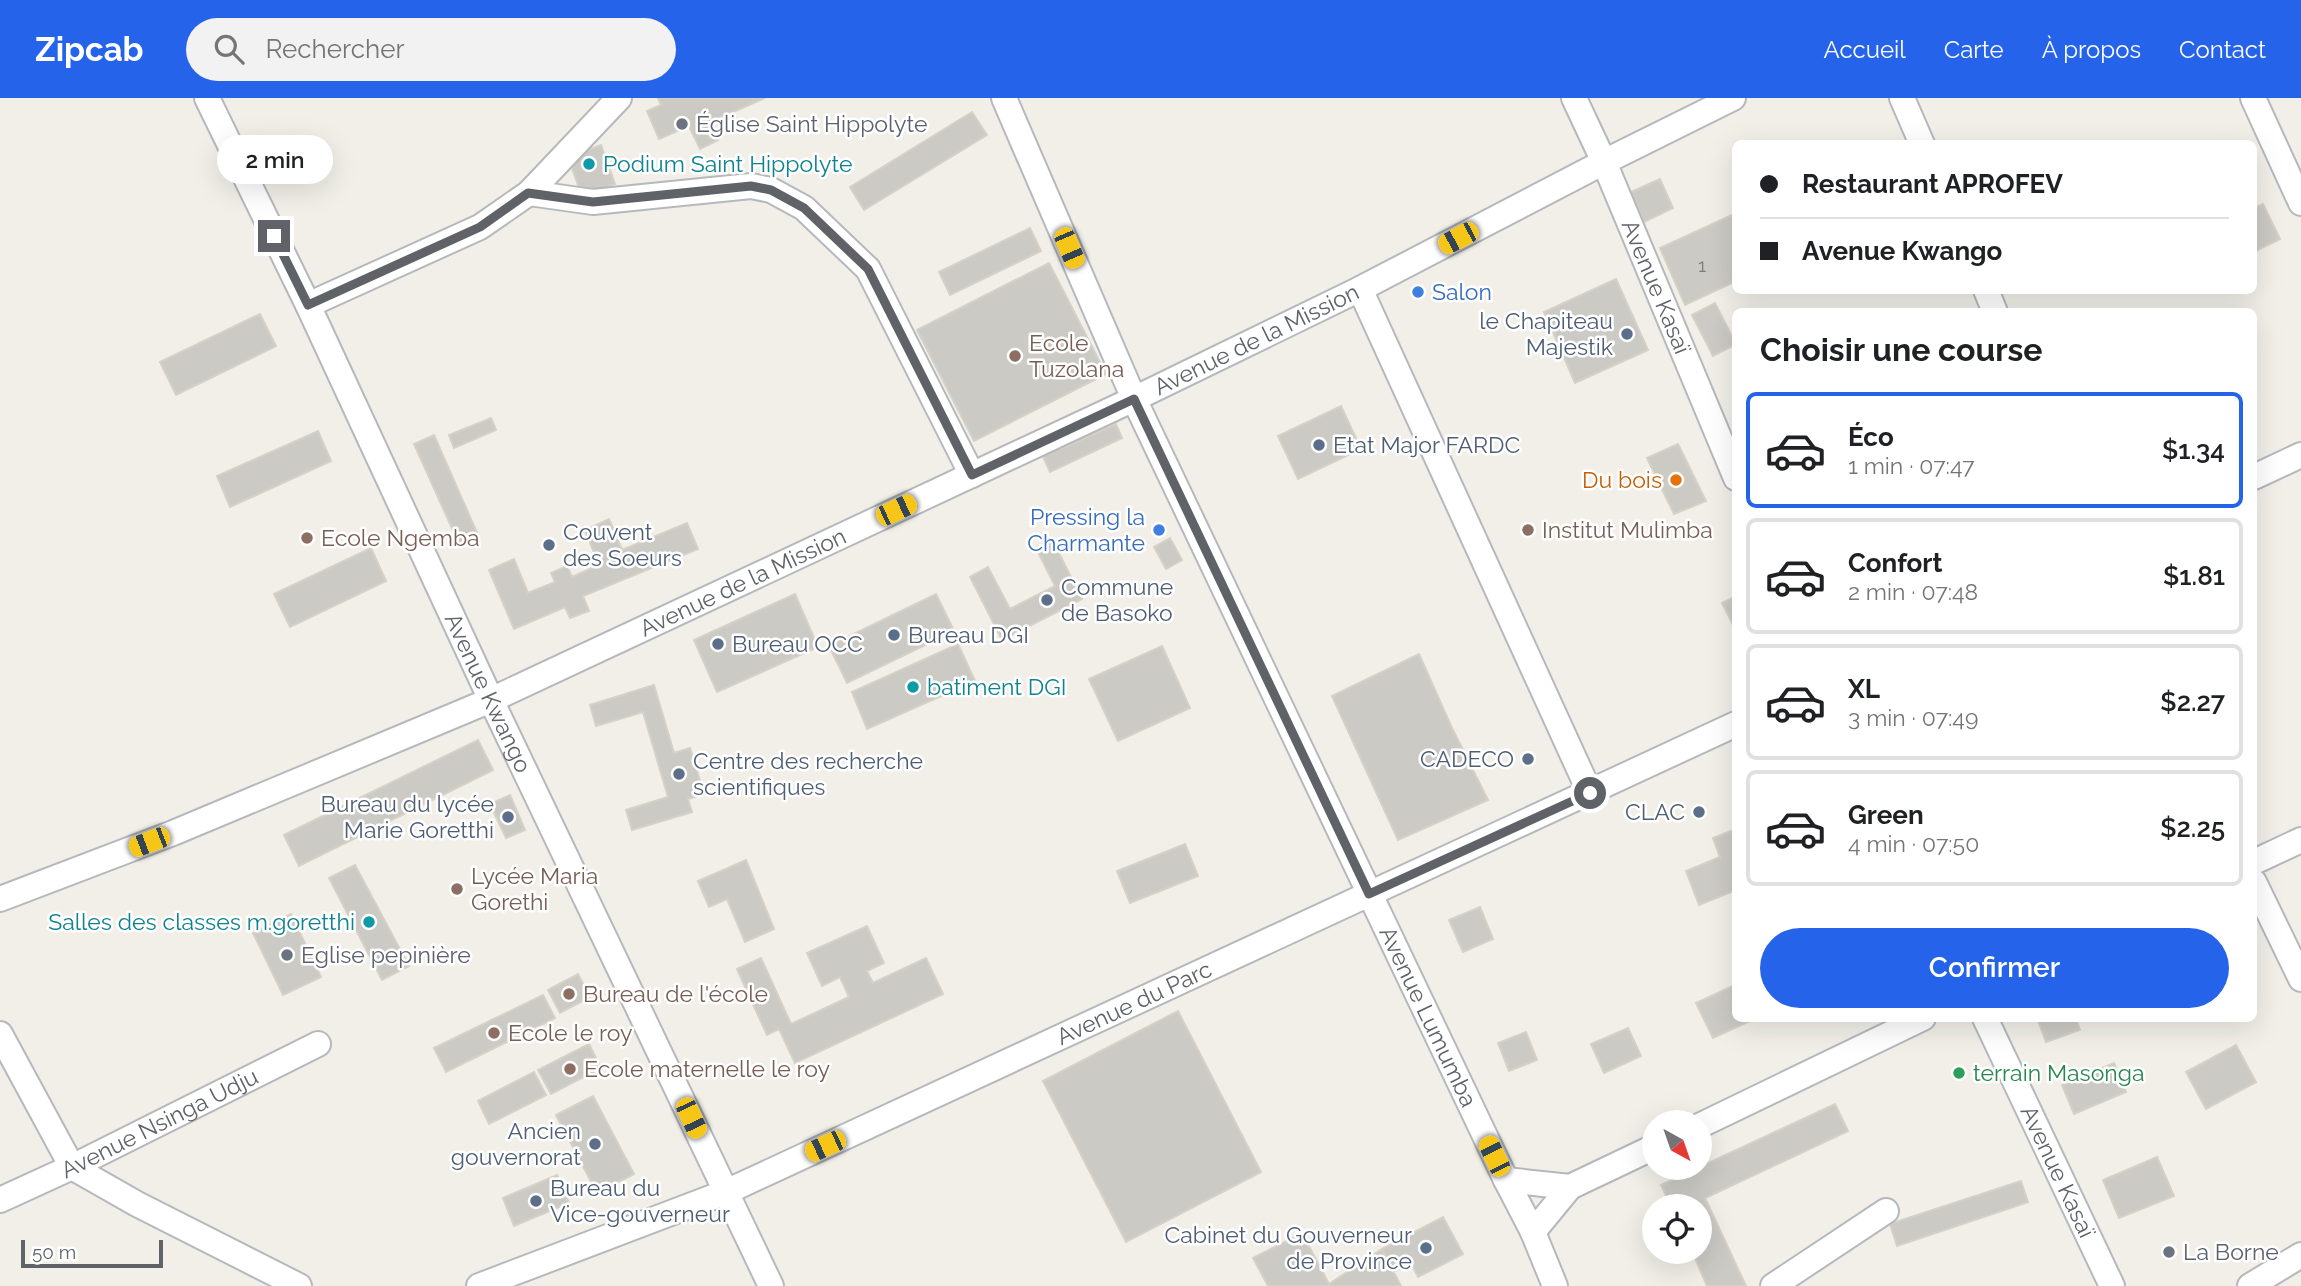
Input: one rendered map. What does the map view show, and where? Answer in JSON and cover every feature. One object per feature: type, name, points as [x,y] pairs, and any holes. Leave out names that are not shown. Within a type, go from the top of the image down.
[{"type":"street","name":"Avenue Kwango","points":[[207,98],[308,305],[491,700],[771,1286]]},
{"type":"street","points":[[308,305],[480,227],[528,193],[619,98]]},
{"type":"street","name":"Avenue Lumumba","points":[[1004,98],[1134,399],[1533,1232],[1555,1286]]},
{"type":"street","name":"Avenue Kasaï","points":[[1574,98],[1604,162],[1732,468]]},
{"type":"street","name":"Avenue de la Mission","points":[[0,899],[173,833],[491,700],[1134,399],[1360,289],[1733,98]]},
{"type":"street","points":[[1902,98],[1920,140]]},
{"type":"street","points":[[2253,98],[2301,203]]},
{"type":"street","points":[[528,193],[593,202],[751,186],[771,190],[804,208],[868,269],[972,475]]},
{"type":"street","points":[[1360,289],[1590,793]]},
{"type":"street","points":[[2257,476],[2301,455]]},
{"type":"street","name":"Avenue du Parc","points":[[479,1286],[726,1192],[1732,726]]},
{"type":"street","points":[[2257,861],[2301,840]]},
{"type":"street","points":[[2257,888],[2301,979]]},
{"type":"street","points":[[1712,1120],[1915,1022]]},
{"type":"street","name":"Avenue Kasaï","points":[[1986,1022],[2112,1286]]},
{"type":"street","points":[[0,1034],[72,1167],[137,1204],[299,1286]]},
{"type":"street","name":"Avenue Nsinga Udju","points":[[0,1200],[318,1044]]},
{"type":"street","points":[[1533,1232],[1570,1187],[1642,1153]]},
{"type":"street","points":[[1506,1180],[1570,1187]]},
{"type":"street","points":[[1773,1286],[1886,1212]]},
{"type":"street","points":[[2250,1286],[2301,1255]]},
{"type":"building","name":"Église Saint Hippolyte","points":[[658,98],[765,98],[710,122],[718,140],[700,149],[689,126],[659,139],[647,111],[661,105]]},
{"type":"building","points":[[972,112],[987,135],[864,210],[850,187]]},
{"type":"building","name":"Podium Saint Hippolyte","points":[[601,145],[615,184],[582,196],[568,157]]},
{"type":"building","points":[[1660,179],[1673,208],[1644,222],[1631,192]]},
{"type":"building","points":[[2263,204],[2280,239],[2257,250],[2257,207]]},
{"type":"building","points":[[1732,215],[1732,283],[1685,305],[1660,248]]},
{"type":"building","points":[[1030,228],[1041,251],[950,295],[939,272]]},
{"type":"building","points":[[1049,263],[1106,374],[974,441],[917,330]]},
{"type":"building","points":[[1616,279],[1648,350],[1575,383],[1544,312]]},
{"type":"building","points":[[1715,303],[1732,336],[1732,346],[1713,356],[1692,315]]},
{"type":"building","points":[[260,314],[276,346],[176,395],[160,362]]},
{"type":"building","points":[[1341,406],[1361,449],[1298,479],[1278,436]]},
{"type":"building","points":[[491,418],[496,430],[454,448],[449,435]]},
{"type":"building","points":[[1116,424],[1122,438],[1050,472],[1040,450],[1060,440],[1063,448]]},
{"type":"building","points":[[318,431],[331,461],[230,507],[217,476]]},
{"type":"building","points":[[434,435],[478,535],[459,544],[414,444]]},
{"type":"building","name":"Du bois","points":[[1678,444],[1706,501],[1674,514],[1647,458]]},
{"type":"building","points":[[609,519],[622,550],[687,523],[698,549],[583,596],[589,611],[570,618],[565,607],[514,629],[489,570],[514,559],[528,593],[555,582],[551,573],[567,566],[572,577],[599,565],[585,530]]},
{"type":"building","points":[[1170,538],[1182,560],[1166,569],[1154,547]]},
{"type":"building","points":[[1052,539],[1082,599],[1002,640],[970,577],[988,567],[1010,609],[1055,586],[1036,548]]},
{"type":"building","points":[[371,548],[386,581],[290,627],[274,594]]},
{"type":"building","points":[[795,594],[818,647],[717,692],[694,640]]},
{"type":"building","points":[[936,594],[954,631],[847,683],[829,646]]},
{"type":"building","points":[[1732,598],[1732,623],[1722,603]]},
{"type":"building","name":"batiment DGI","points":[[958,644],[975,681],[867,729],[852,692]]},
{"type":"building","points":[[1162,646],[1190,708],[1118,741],[1089,679]]},
{"type":"building","points":[[1419,654],[1488,800],[1398,840],[1332,696]]},
{"type":"building","name":"Centre des recherche scientifiques","points":[[654,685],[674,753],[690,748],[704,794],[688,799],[692,812],[632,830],[626,810],[668,797],[643,712],[596,726],[590,705]]},
{"type":"building","points":[[478,740],[493,770],[299,866],[284,835]]},
{"type":"building","name":"Bureau du lycée Marie Goretthi","points":[[510,795],[525,830],[506,838],[490,804]]},
{"type":"building","points":[[1732,831],[1732,892],[1699,905],[1686,871],[1720,857],[1713,838]]},
{"type":"building","points":[[1185,844],[1198,876],[1130,903],[1117,871]]},
{"type":"building","points":[[746,860],[774,929],[745,942],[727,899],[709,907],[698,881]]},
{"type":"building","name":"Salles des classes m.goretthi","points":[[355,865],[409,966],[382,980],[329,878]]},
{"type":"building","points":[[1480,907],[1493,939],[1463,952],[1449,920]]},
{"type":"building","name":"Eglise pepinière","points":[[291,914],[321,977],[283,995],[253,933]]},
{"type":"building","points":[[867,926],[884,963],[867,971],[873,983],[926,958],[943,994],[795,1063],[779,1029],[767,1035],[737,969],[761,958],[791,1024],[849,997],[840,977],[822,986],[807,953]]},
{"type":"building","name":"Bureau de l'école","points":[[578,974],[590,997],[560,1013],[548,990]]},
{"type":"building","points":[[1732,986],[1732,1022],[1748,1022],[1713,1038],[1696,1003]]},
{"type":"building","name":"Ecole le roy","points":[[543,995],[555,1018],[446,1072],[434,1048]]},
{"type":"building","points":[[1178,1011],[1261,1172],[1126,1242],[1043,1081]]},
{"type":"building","points":[[2038,1022],[2077,1022],[2080,1030],[2046,1042]]},
{"type":"building","points":[[1628,1028],[1641,1056],[1604,1073],[1591,1044]]},
{"type":"building","points":[[1526,1032],[1537,1060],[1509,1071],[1498,1043]]},
{"type":"building","name":"Ecole maternelle le roy","points":[[589,1044],[601,1068],[551,1094],[538,1070]]},
{"type":"building","points":[[2236,1045],[2256,1082],[2206,1109],[2186,1072]]},
{"type":"building","points":[[2114,1063],[2126,1092],[2074,1114],[2062,1085]]},
{"type":"building","points":[[534,1072],[546,1095],[489,1124],[478,1101]]},
{"type":"building","name":"Ancien gouvernorat","points":[[593,1096],[634,1174],[597,1193],[556,1115]]},
{"type":"building","points":[[1835,1104],[1848,1131],[1712,1195],[1665,1194],[1661,1185],[1672,1180],[1712,1180],[1712,1161]]},
{"type":"building","points":[[2157,1157],[2174,1196],[2119,1218],[2103,1180]]},
{"type":"building","name":"Bureau du Vice-gouverneur","points":[[557,1175],[569,1203],[514,1226],[503,1198]]},
{"type":"building","points":[[2021,1181],[2028,1202],[1897,1246],[1890,1224]]},
{"type":"building","points":[[1712,1213],[1746,1286],[1707,1286],[1698,1264],[1712,1264]]},
{"type":"building","points":[[1443,1217],[1463,1254],[1418,1277],[1411,1263],[1393,1272],[1382,1249]]},
{"type":"building","points":[[1302,1233],[1329,1284],[1382,1249],[1401,1286],[1268,1286],[1253,1258]]},
{"type":"place","name":"Église Saint Hippolyte","points":[[682,124]]},
{"type":"place","name":"Podium Saint Hippolyte","points":[[589,164]]},
{"type":"place","name":"Salon","points":[[1418,292]]},
{"type":"place","name":"le Chapiteau Majestik","points":[[1627,334]]},
{"type":"place","name":"Ecole Tuzolana","points":[[1015,356]]},
{"type":"place","name":"Etat Major FARDC","points":[[1319,445]]},
{"type":"place","name":"Du bois","points":[[1676,480]]},
{"type":"place","name":"Pressing la Charmante","points":[[1159,530]]},
{"type":"place","name":"Institut Mulimba","points":[[1528,530]]},
{"type":"place","name":"Ecole Ngemba","points":[[307,538]]},
{"type":"place","name":"Couvent des Soeurs","points":[[549,545]]},
{"type":"place","name":"Commune de Basoko","points":[[1047,600]]},
{"type":"place","name":"Bureau DGI","points":[[894,635]]},
{"type":"place","name":"Bureau OCC","points":[[718,644]]},
{"type":"place","name":"batiment DGI","points":[[913,687]]},
{"type":"place","name":"CADECO","points":[[1528,759]]},
{"type":"place","name":"Centre des recherche scientifiques","points":[[679,774]]},
{"type":"place","name":"CLAC","points":[[1699,812]]},
{"type":"place","name":"Bureau du lycée Marie Goretthi","points":[[508,817]]},
{"type":"place","name":"Lycée Maria Gorethi","points":[[457,889]]},
{"type":"place","name":"Salles des classes m.goretthi","points":[[369,922]]},
{"type":"place","name":"Eglise pepinière","points":[[287,955]]},
{"type":"place","name":"Bureau de l'école","points":[[569,994]]},
{"type":"place","name":"Ecole le roy","points":[[494,1033]]},
{"type":"place","name":"Ecole maternelle le roy","points":[[570,1069]]},
{"type":"place","name":"terrain Masonga","points":[[1959,1073]]},
{"type":"place","name":"Ancien gouvernorat","points":[[595,1144]]},
{"type":"place","name":"Bureau du Vice-gouverneur","points":[[536,1201]]},
{"type":"place","name":"Cabinet du Gouverneur de Province","points":[[1426,1248]]},
{"type":"place","name":"La Borne","points":[[2169,1252]]},
{"type":"route","points":[[274,236],[308,305],[480,227],[528,193],[593,202],[751,186],[771,190],[804,208],[868,269],[972,475],[1134,399],[1369,894],[1590,793]]}]
